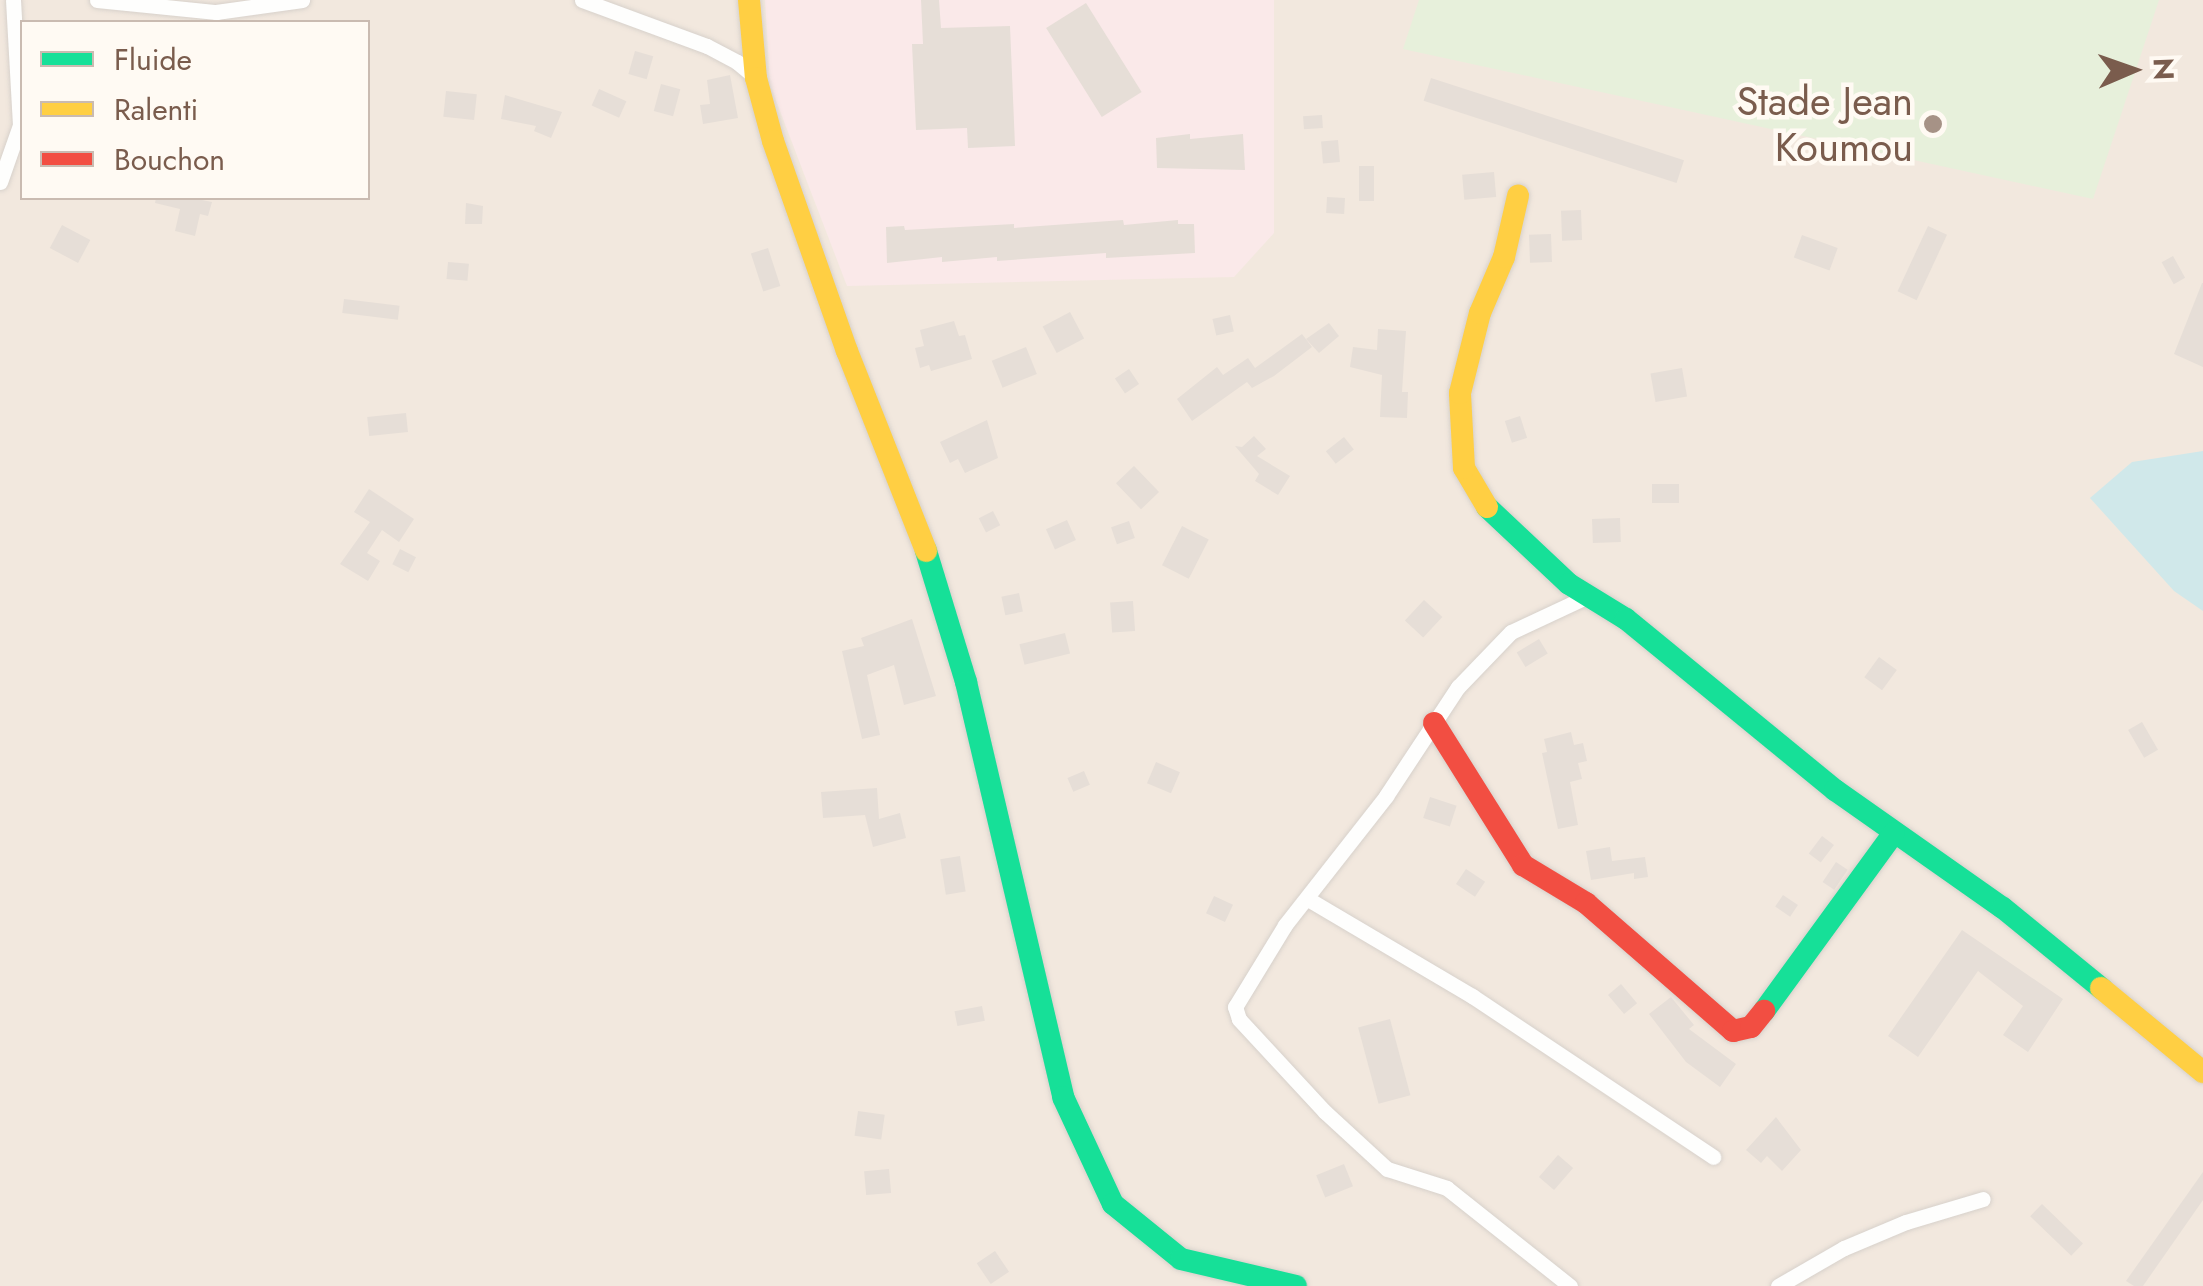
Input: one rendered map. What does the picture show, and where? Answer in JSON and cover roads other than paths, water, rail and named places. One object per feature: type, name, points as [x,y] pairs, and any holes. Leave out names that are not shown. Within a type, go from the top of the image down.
[{"type":"street","points":[[0,182],[20,125],[13,0]]},
{"type":"street","points":[[96,0],[216,12],[302,0]]},
{"type":"street","points":[[582,0],[707,46],[756,78]]},
{"type":"street","points":[[750,0],[756,78],[796,214],[935,573],[966,682],[1063,1098],[1114,1204],[1181,1260],[1296,1286]]},
{"type":"street","points":[[1518,196],[1504,257],[1480,313],[1460,393],[1464,468],[1469,483],[1491,513],[1574,595],[1691,669],[1835,790],[2003,908],[2203,1072]]},
{"type":"street","points":[[1570,1286],[1446,1188],[1388,1169],[1325,1112],[1239,1019],[1235,1006],[1239,994],[1386,796],[1458,687],[1511,632],[1574,595]]},
{"type":"street","points":[[1434,723],[1523,864],[1586,903],[1734,1031],[1751,1027],[1798,970],[1894,833]]},
{"type":"street","points":[[1308,899],[1472,996],[1713,1157]]},
{"type":"street","points":[[1778,1286],[1844,1248],[1906,1222],[1983,1199]]},
{"type":"water","points":[[2203,451],[2203,611],[2174,591],[2090,498],[2132,462]]},
{"type":"place","name":"Stade Jean Koumou","points":[[1933,124]]}]
